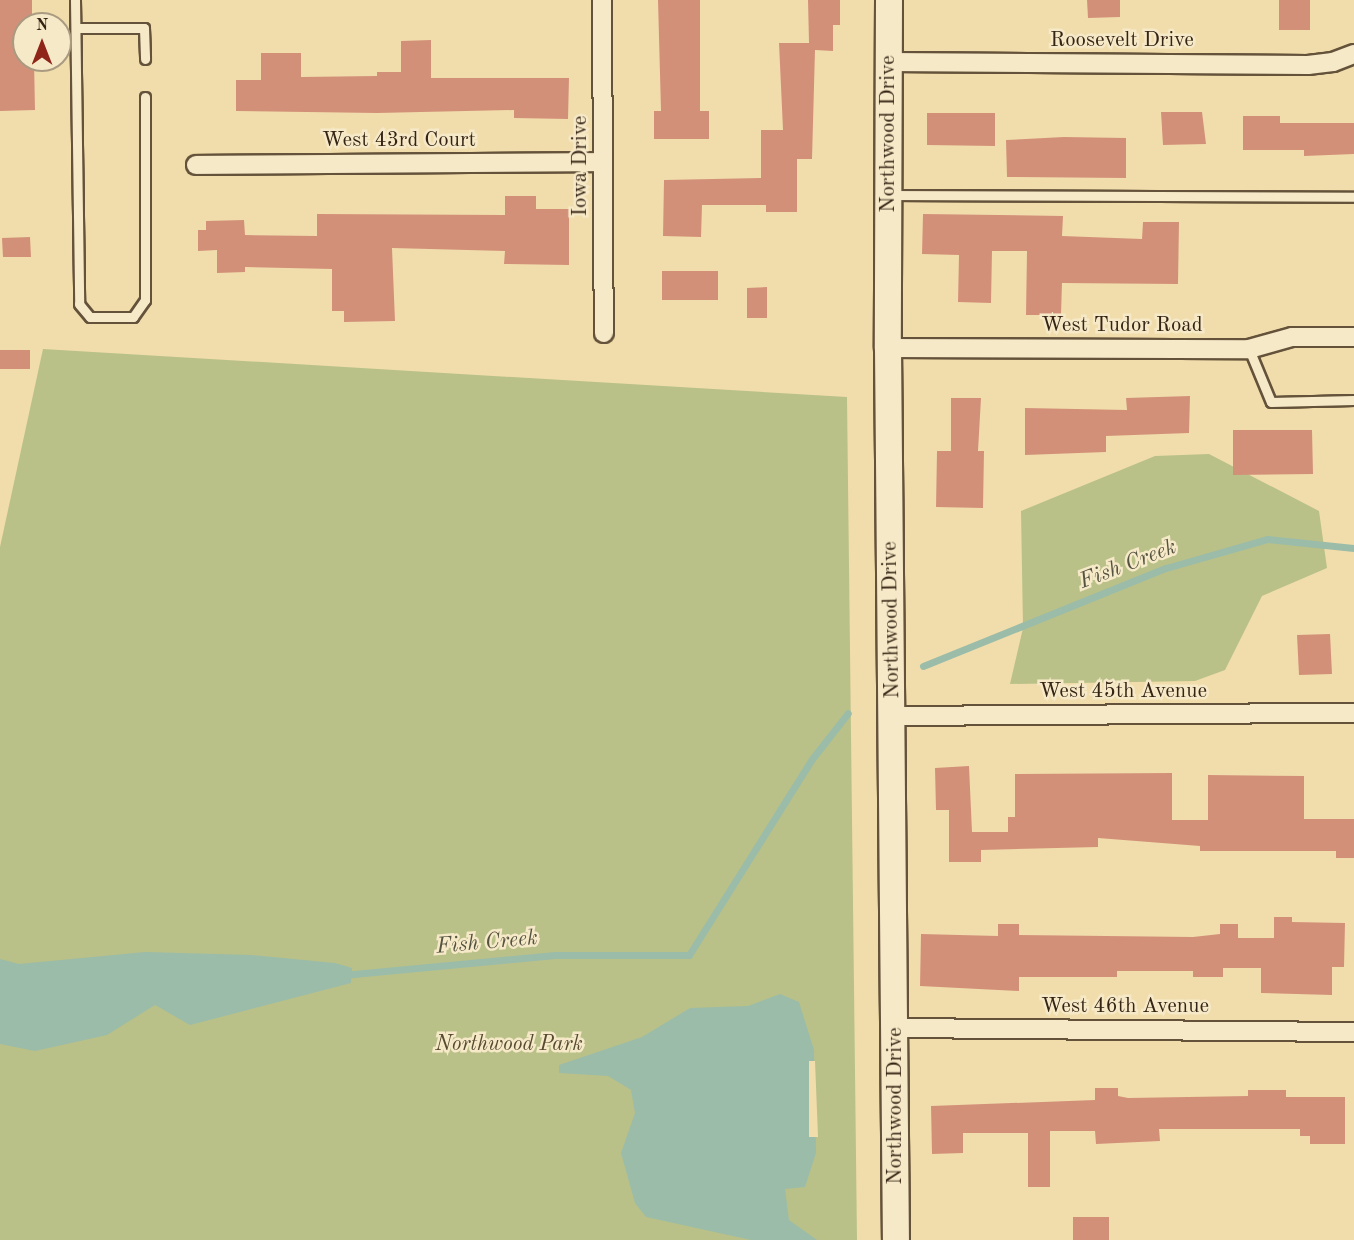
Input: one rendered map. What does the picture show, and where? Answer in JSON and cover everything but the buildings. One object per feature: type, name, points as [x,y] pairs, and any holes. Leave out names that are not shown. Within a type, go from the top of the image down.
[{"type":"street","name":"Iowa Drive","points":[[602,0],[604,333]]},
{"type":"street","name":"Northwood Drive","points":[[889,0],[888,348],[896,1240]]},
{"type":"street","name":"Roosevelt Drive","points":[[889,62],[1308,64],[1333,62],[1354,54]]},
{"type":"street","name":"West 43rd Court","points":[[196,165],[603,162]]},
{"type":"street","name":"West Tudor Road","points":[[888,348],[1249,349],[1292,337],[1354,337]]},
{"type":"street","name":"West 45th Avenue","points":[[893,716],[1354,713]]},
{"type":"street","name":"West 46th Avenue","points":[[895,1028],[1354,1032]]},
{"type":"lane","points":[[75,0],[79,304],[90,317],[133,317],[146,300],[145,97]]},
{"type":"lane","points":[[76,28],[144,28],[145,59]]},
{"type":"lane","points":[[888,195],[1354,197]]},
{"type":"lane","points":[[1249,349],[1271,402],[1354,400]]},
{"type":"green space","name":"Northwood Park","points":[[43,349],[847,397],[857,1240],[0,1240],[0,547]]},
{"type":"green space","points":[[1209,454],[1319,511],[1327,568],[1262,596],[1225,670],[1195,681],[1010,684],[1023,628],[1021,511],[1155,456]]},
{"type":"shaded area","points":[[145,952],[251,955],[335,963],[352,968],[351,983],[190,1025],[155,1005],[107,1035],[35,1051],[0,1044],[0,959],[19,964]]},
{"type":"shaded area","points":[[780,994],[799,1002],[814,1050],[816,1153],[805,1187],[785,1189],[789,1220],[817,1240],[751,1240],[646,1217],[635,1203],[621,1153],[635,1113],[631,1090],[608,1076],[559,1073],[559,1065],[642,1037],[690,1008],[748,1006]]},
{"type":"pier","points":[[809,1061],[815,1061],[818,1137],[809,1137]]},
{"type":"waterway","name":"Fish Creek","points":[[923,666],[1166,568],[1267,539],[1354,548]]},
{"type":"waterway","name":"Fish Creek","points":[[343,975],[555,955],[689,955],[812,759],[848,713]]}]
